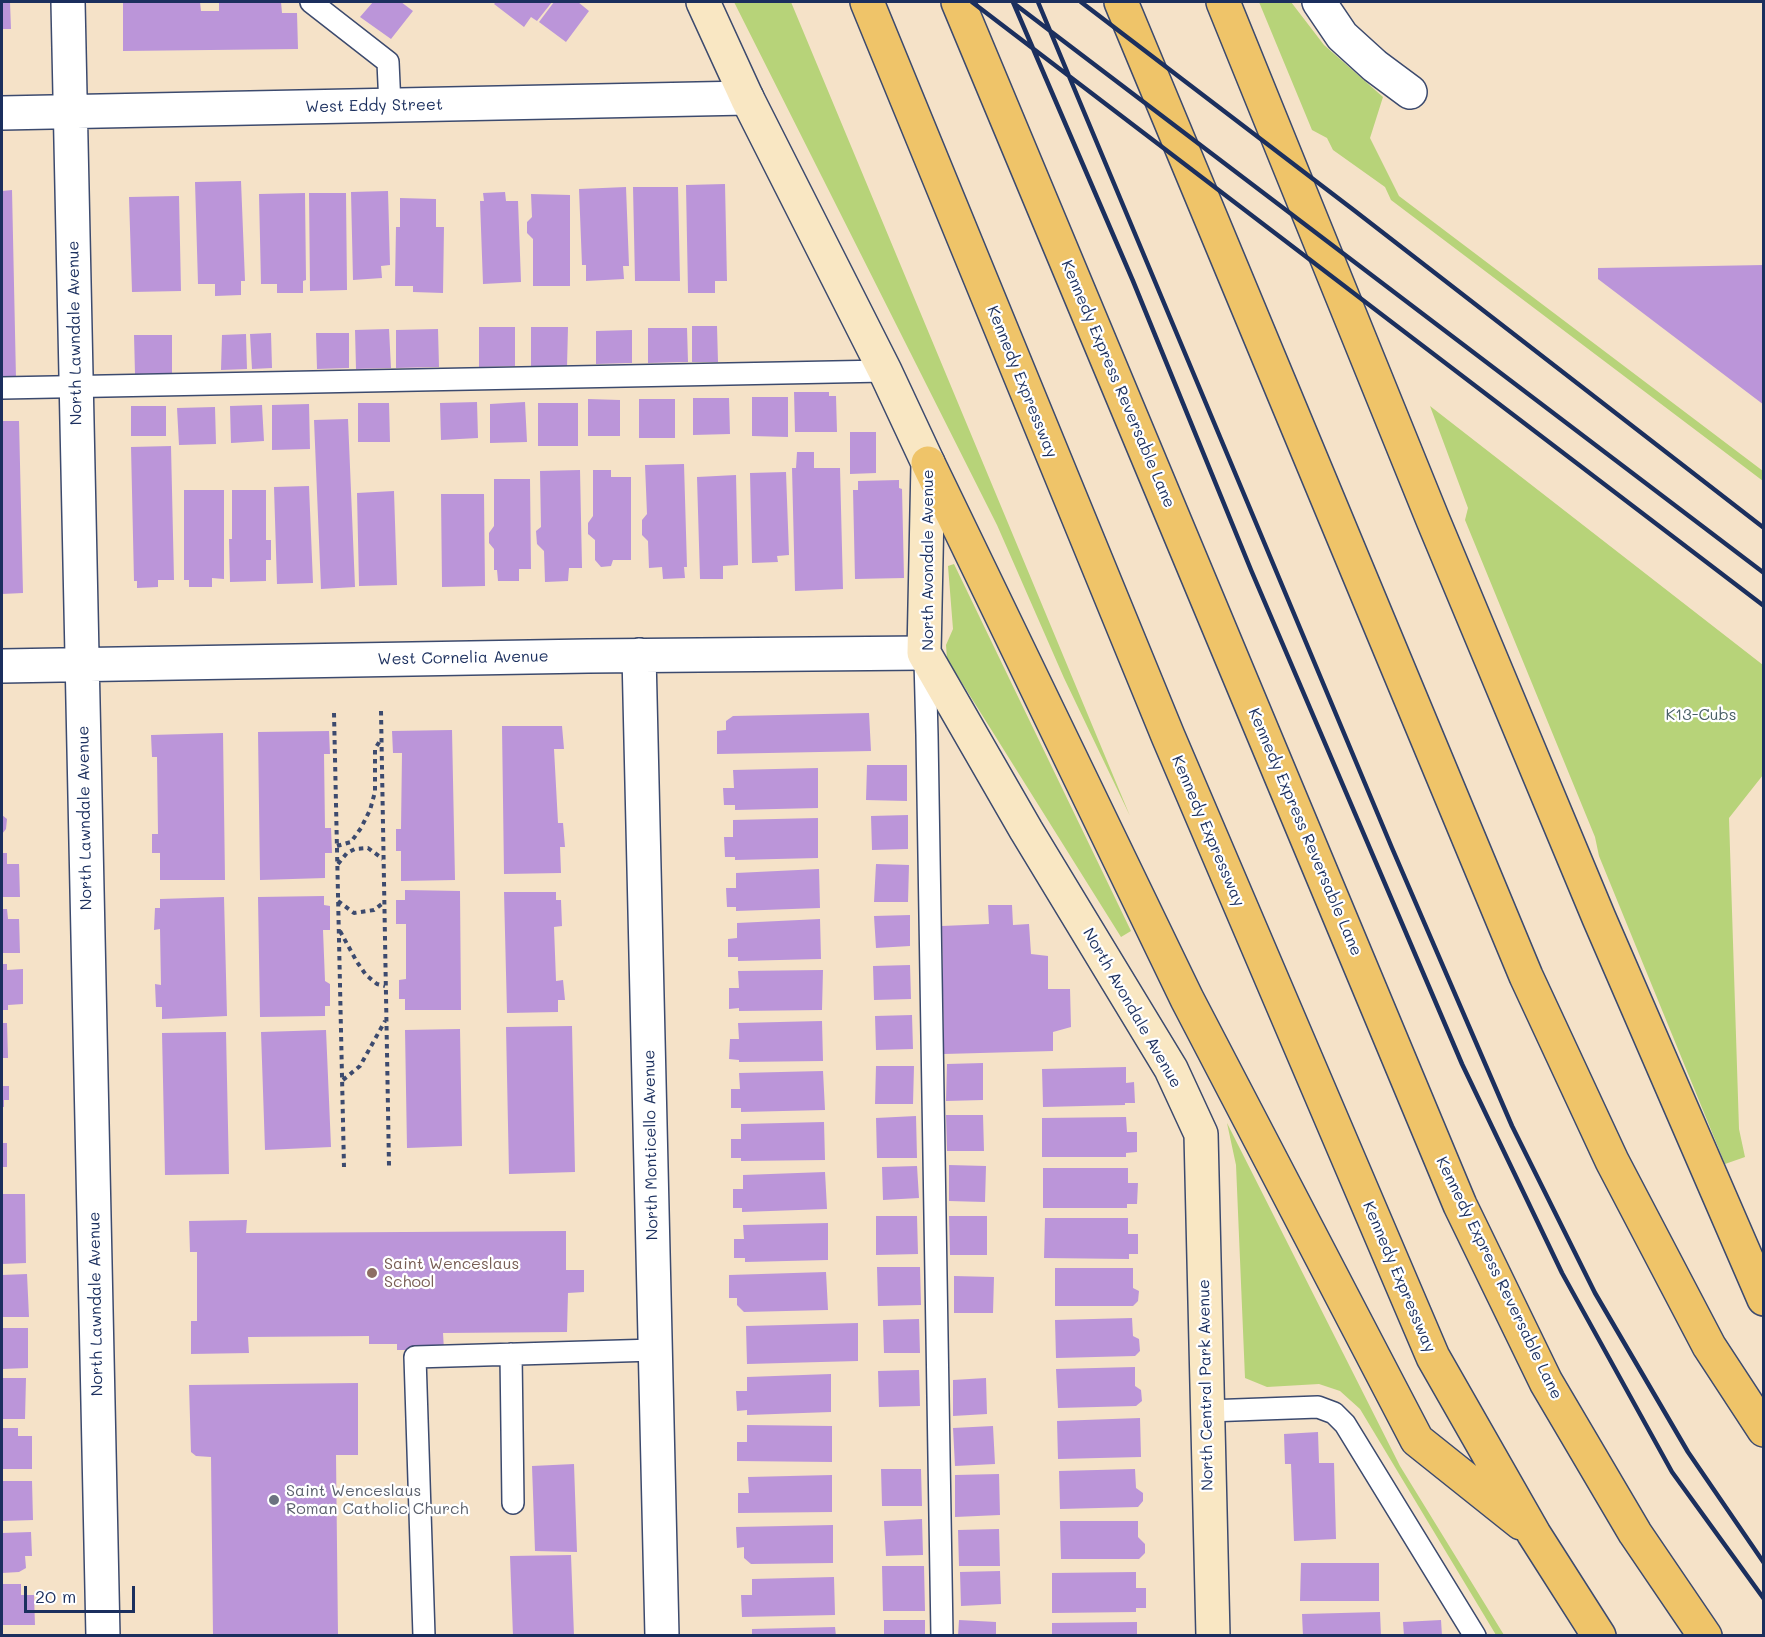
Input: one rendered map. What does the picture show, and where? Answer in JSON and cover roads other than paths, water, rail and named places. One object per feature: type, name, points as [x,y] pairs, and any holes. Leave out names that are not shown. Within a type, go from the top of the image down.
[{"type":"highway","name":"Kennedy Expressway","points":[[867,2],[1168,736],[1433,1357],[1534,1534],[1599,1635]]},
{"type":"highway","name":"Kennedy Express Reversable Lane","points":[[958,2],[1460,1205],[1546,1382],[1635,1533],[1705,1635]]},
{"type":"highway","points":[[1120,2],[1526,976],[1617,1172],[1709,1346],[1764,1431]]},
{"type":"highway","points":[[1223,2],[1433,520],[1576,863],[1764,1299]]},
{"type":"highway","points":[[928,464],[1187,999],[1417,1440],[1534,1534]]},
{"type":"street","name":"North Lawndale Avenue","points":[[68,2],[103,1635]]},
{"type":"street","name":"North Avondale Avenue","points":[[703,2],[747,98],[885,371],[928,464],[924,653],[1026,830],[1171,1069],[1202,1134]]},
{"type":"street","points":[[1319,2],[1342,36],[1375,66],[1410,92]]},
{"type":"street","name":"West Eddy Street","points":[[2,113],[747,98]]},
{"type":"street","name":"West Cornelia Avenue","points":[[2,666],[639,655],[924,653]]},
{"type":"street","name":"North Monticello Avenue","points":[[639,655],[662,1635]]},
{"type":"street","name":"North Central Park Avenue","points":[[1202,1134],[1206,1411],[1213,1635]]},
{"type":"lane","points":[[311,2],[388,62],[390,106]]},
{"type":"lane","points":[[2,388],[885,371]]},
{"type":"lane","points":[[924,653],[928,759],[942,1635]]},
{"type":"lane","points":[[424,1635],[415,1357],[655,1350]]},
{"type":"lane","points":[[512,1354],[513,1503]]},
{"type":"lane","points":[[1206,1411],[1318,1407],[1334,1413],[1345,1424],[1475,1635]]},
{"type":"railway","points":[[972,2],[1764,606]]},
{"type":"railway","points":[[1013,2],[1133,281],[1251,570],[1462,1064],[1562,1273],[1672,1472],[1764,1599]]},
{"type":"railway","points":[[1038,2],[1392,848],[1512,1126],[1595,1293],[1688,1452],[1764,1563]]},
{"type":"railway","points":[[1081,2],[1764,528]]},
{"type":"railway","points":[[1016,5],[1764,573]]},
{"type":"place","name":"Saint Wenceslaus School","points":[[372,1273]]},
{"type":"place","name":"Saint Wenceslaus Roman Catholic Church","points":[[274,1500]]},
{"type":"park label","name":"K13-Cubs","points":[[1701,715]]}]
